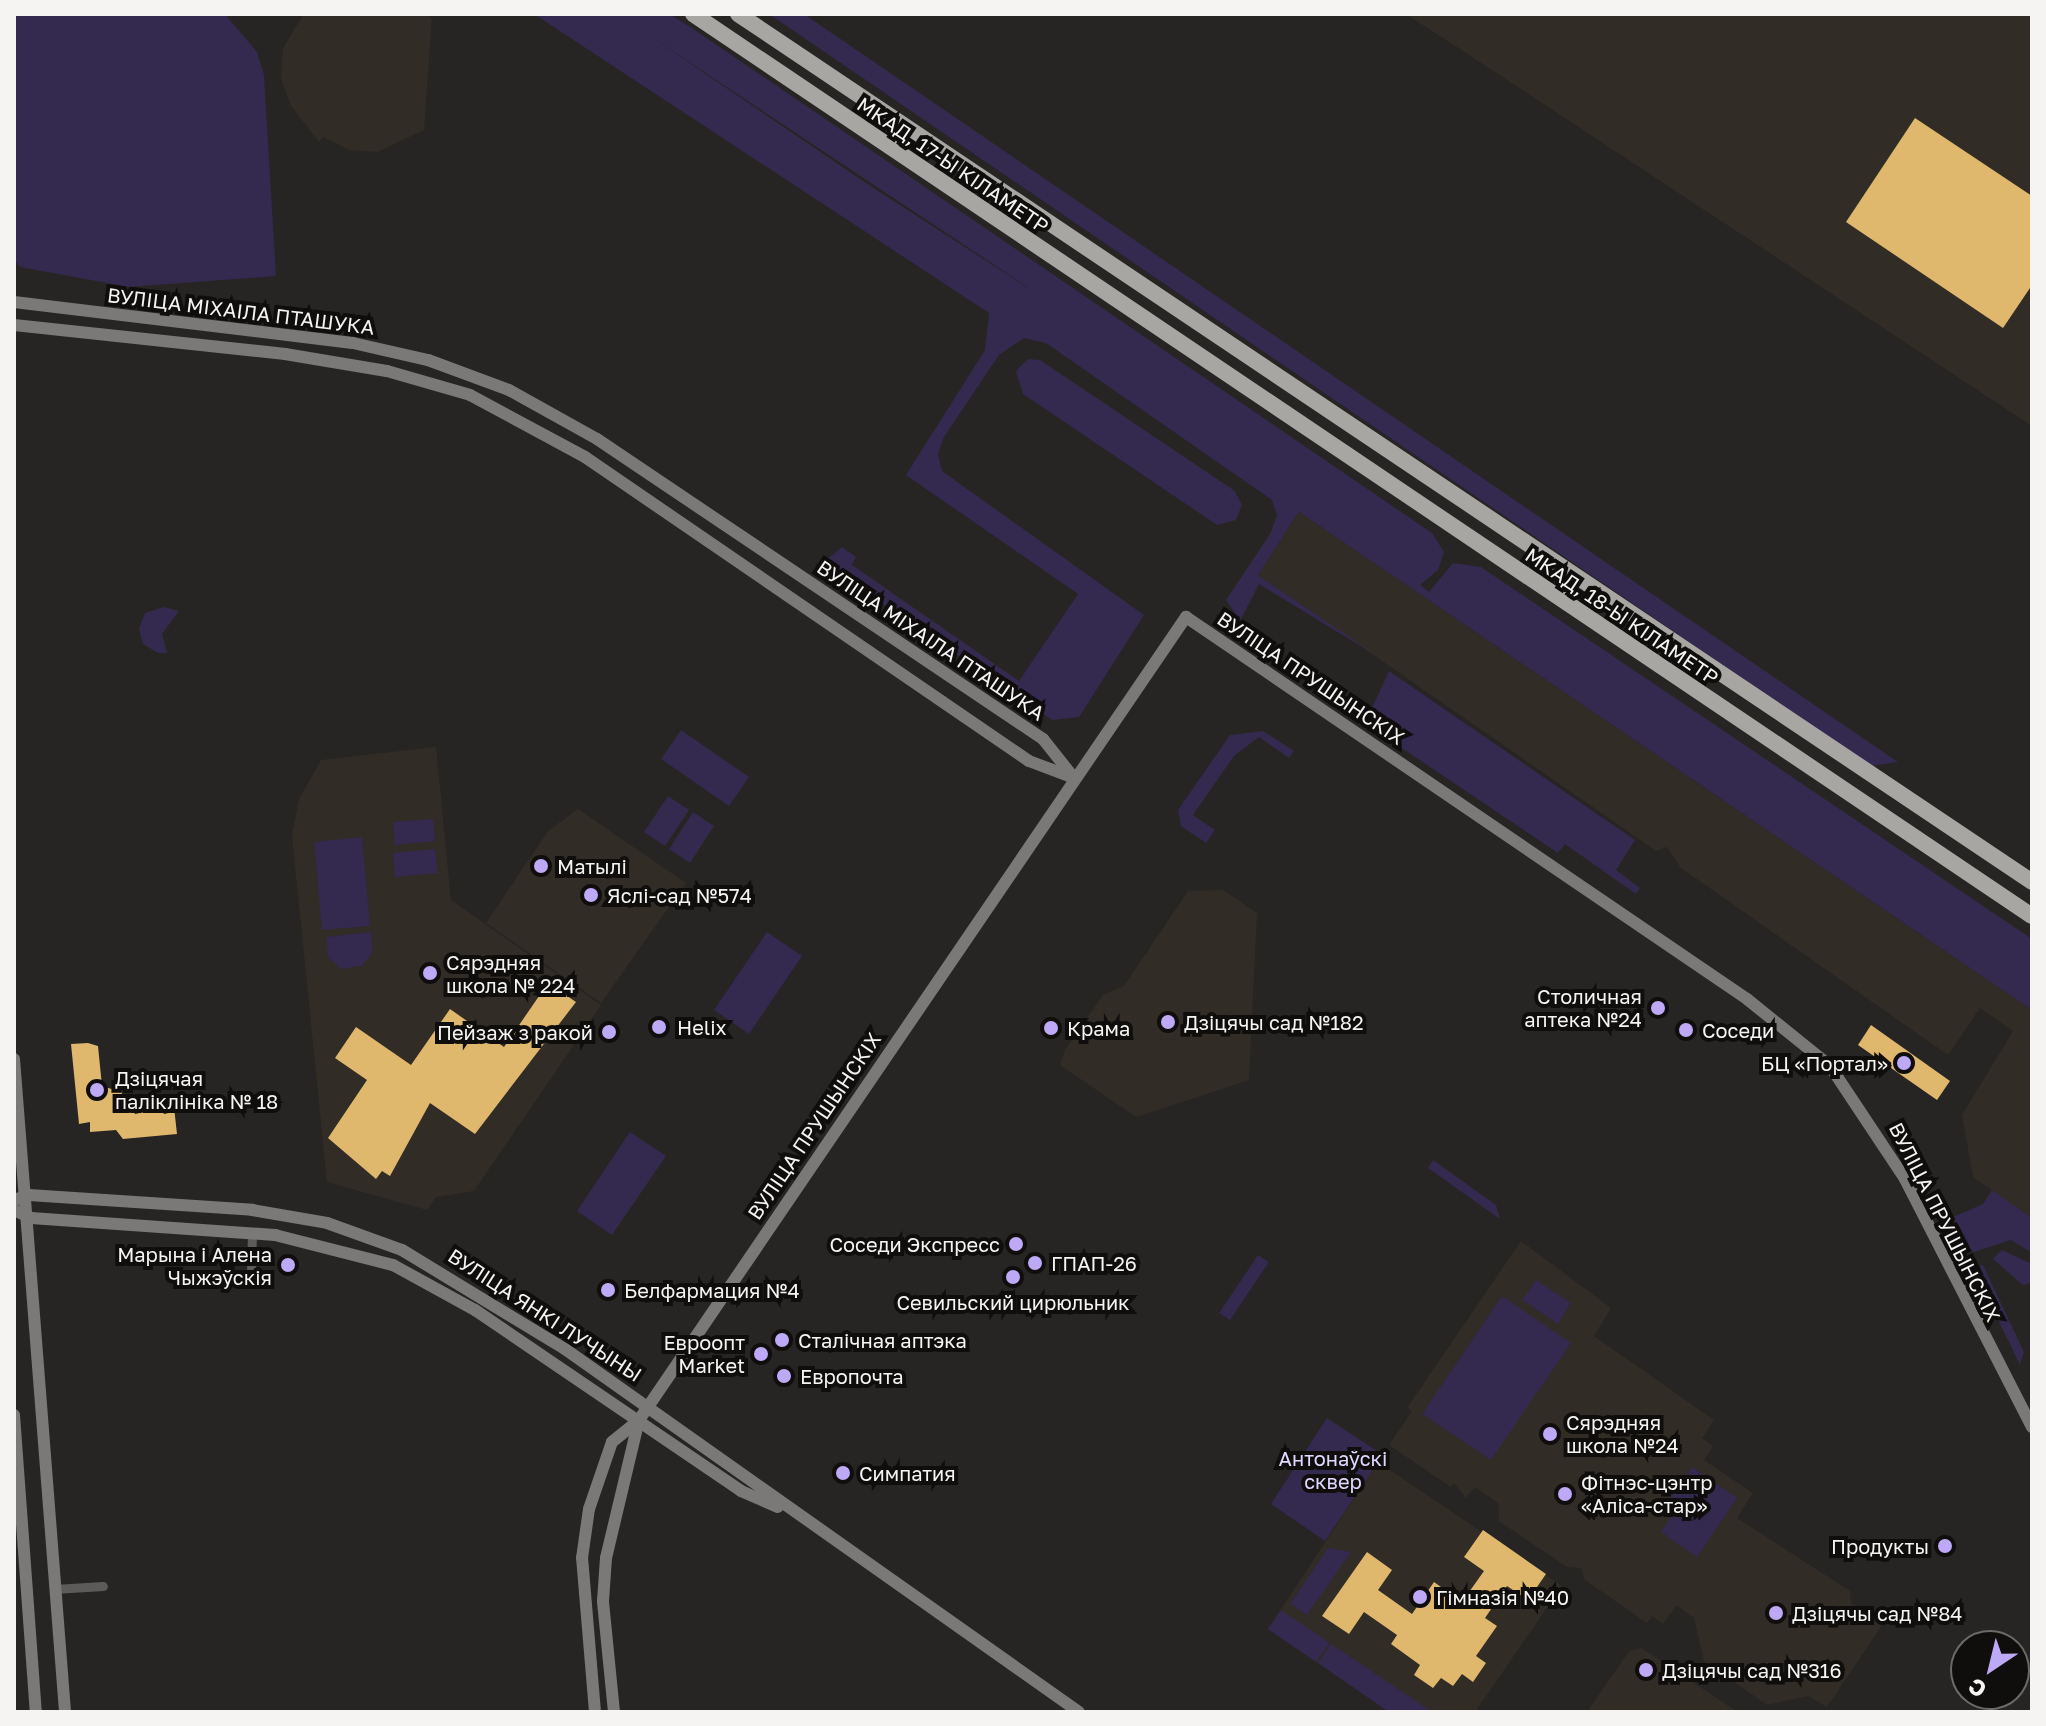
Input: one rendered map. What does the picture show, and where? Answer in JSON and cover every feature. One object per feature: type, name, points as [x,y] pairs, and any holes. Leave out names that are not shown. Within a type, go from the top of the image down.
[{"type":"highway","name":"МКАД, 17-Ы КІЛАМЕТР","points":[[693,14],[1190,349]]},
{"type":"highway","name":"МКАД, 17-Ы КІЛАМЕТР","points":[[738,14],[1202,329]]},
{"type":"highway","name":"МКАД, 18-Ы КІЛАМЕТР","points":[[1202,329],[2032,882]]},
{"type":"highway","name":"МКАД, 18-Ы КІЛАМЕТР","points":[[1190,349],[2032,916]]},
{"type":"street","name":"ВУЛІЦА МІХАІЛА ПТАШУКА","points":[[14,302],[353,343],[428,360],[509,390],[597,439],[1043,739],[1074,778]]},
{"type":"street","name":"ВУЛІЦА МІХАІЛА ПТАШУКА","points":[[14,325],[300,356],[387,371],[470,395],[585,457],[1029,761],[1074,778]]},
{"type":"street","name":"ВУЛІЦА ПРУШЫНСКІХ","points":[[595,1712],[582,1601],[585,1533],[612,1442],[639,1420],[649,1407],[1186,617],[1806,1043],[1862,1109],[1902,1174],[2032,1427]]},
{"type":"street","points":[[14,1059],[31,1218],[54,1589],[65,1712]]},
{"type":"street","name":"ВУЛІЦА ЯНКІ ЛУЧЫНЫ","points":[[14,1200],[29,1195],[252,1210],[327,1223],[402,1250],[484,1295],[649,1407],[788,1511],[1079,1712]]},
{"type":"street","name":"ВУЛІЦА ЯНКІ ЛУЧЫНЫ","points":[[14,1210],[31,1218],[252,1232],[316,1241],[393,1265],[475,1310],[741,1491],[788,1511]]},
{"type":"street","points":[[251,1273],[252,1210]]},
{"type":"street","points":[[14,1415],[36,1712]]},
{"type":"street","points":[[614,1712],[603,1601],[606,1558],[639,1420]]},
{"type":"street","points":[[54,1589],[103,1586]]},
{"type":"shaded area","points":[[304,14],[427,14],[432,19],[424,130],[377,152],[350,150],[323,137],[319,142],[291,106],[281,78],[283,48]]},
{"type":"shaded area","points":[[1406,14],[2032,14],[2032,426],[1527,93]]},
{"type":"shaded area","points":[[1299,512],[2032,1010],[2032,1218],[1973,1177],[1962,1115],[2013,1031],[1980,1008],[1948,1055],[1681,868],[1667,847],[1656,851],[1258,575]]},
{"type":"shaded area","name":"Сярэдняя школа № 224","points":[[436,747],[451,900],[601,1005],[474,1191],[436,1197],[427,1210],[327,1182],[292,836],[299,799],[321,760]]},
{"type":"shaded area","name":"Яслі-сад №574","points":[[578,809],[686,883],[601,1003],[486,923],[548,831]]},
{"type":"shaded area","name":"Дзіцячы сад №182","points":[[1223,890],[1257,913],[1249,1080],[1136,1117],[1060,1065],[1065,1050],[1103,995],[1124,986],[1188,891]]},
{"type":"shaded area","name":"Сярэдняя школа №24","points":[[1521,1241],[1611,1308],[1594,1336],[1714,1420],[1702,1438],[1713,1446],[1704,1460],[1753,1493],[1737,1518],[1850,1591],[1851,1603],[1882,1625],[1827,1707],[1808,1696],[1767,1705],[1704,1661],[1694,1618],[1680,1608],[1676,1606],[1663,1624],[1652,1616],[1647,1623],[1585,1580],[1581,1568],[1567,1567],[1499,1521],[1498,1503],[1475,1487],[1466,1498],[1454,1483],[1451,1487],[1389,1445],[1412,1411],[1407,1408]]},
{"type":"shaded area","name":"Гімназія №40","points":[[1378,1462],[1562,1586],[1475,1712],[1389,1712],[1268,1629]]},
{"type":"shaded area","name":"Дзіцячы сад №316","points":[[1642,1648],[1738,1712],[1587,1712],[1629,1651]]},
{"type":"green space","points":[[14,14],[225,14],[257,52],[264,75],[276,276],[129,287],[20,267],[14,259]]},
{"type":"green space","points":[[534,14],[669,14],[689,26],[1432,533],[1444,552],[1438,570],[1420,585],[1429,592],[1453,563],[1481,567],[2032,939],[2032,1010],[1299,512],[1258,575],[1377,656],[1259,584],[1240,621],[1226,600],[1270,534],[1277,515],[1272,500],[1046,343],[1024,338],[999,355],[944,437],[938,454],[942,471],[1144,615],[1079,717],[1052,720],[823,563],[842,547],[856,557],[852,565],[1019,681],[1078,594],[906,475],[985,350],[989,313]],"holes":[[[653,38],[1030,289],[869,185]]]},
{"type":"green space","points":[[769,14],[804,14],[1898,762],[1871,766]]},
{"type":"green space","points":[[1028,359],[1040,360],[1235,491],[1242,505],[1236,520],[1217,525],[1023,394],[1016,371]]},
{"type":"green space","points":[[164,607],[179,611],[162,634],[167,653],[158,653],[143,644],[139,629],[145,613]]},
{"type":"green space","points":[[1389,671],[1635,840],[1616,870],[1640,888],[1636,894],[1565,844],[1558,853],[1372,728],[1368,717]]},
{"type":"green space","points":[[681,730],[749,777],[729,806],[661,759]]},
{"type":"green space","points":[[1263,731],[1294,751],[1289,758],[1259,737],[1234,756],[1193,815],[1215,830],[1206,843],[1181,826],[1178,810],[1230,735]]},
{"type":"green space","points":[[668,796],[689,810],[665,846],[644,832]]},
{"type":"green space","points":[[693,812],[714,826],[690,863],[669,849]]},
{"type":"green space","points":[[433,819],[435,841],[395,845],[393,822]]},
{"type":"green space","points":[[362,837],[370,926],[322,930],[314,842]]},
{"type":"green space","points":[[435,849],[438,873],[395,877],[393,853]]},
{"type":"green space","points":[[371,932],[373,951],[362,966],[341,969],[328,957],[326,937]]},
{"type":"green space","points":[[767,932],[802,956],[749,1034],[714,1010]]},
{"type":"green space","points":[[630,1132],[666,1156],[612,1235],[577,1211]]},
{"type":"green space","points":[[1433,1160],[1496,1205],[1500,1219],[1428,1168]]},
{"type":"green space","points":[[1992,1190],[2032,1218],[2032,1253],[2011,1240],[1974,1252],[1952,1235],[1960,1231],[1953,1217],[1983,1204]]},
{"type":"green space","points":[[2002,1250],[2032,1264],[2032,1283],[2023,1285],[1993,1259]]},
{"type":"green space","points":[[1258,1255],[1269,1262],[1230,1320],[1219,1313]]},
{"type":"green space","points":[[1983,1265],[2024,1352],[2020,1365],[1972,1266]]},
{"type":"green space","points":[[1536,1280],[1571,1303],[1558,1324],[1522,1300]]},
{"type":"green space","points":[[1502,1296],[1571,1343],[1491,1460],[1422,1414]]},
{"type":"green space","name":"Антонаўскі сквер","points":[[1327,1418],[1383,1455],[1325,1541],[1271,1504]]},
{"type":"green space","points":[[1692,1467],[1737,1498],[1697,1557],[1661,1532],[1675,1511],[1666,1505]]},
{"type":"green space","points":[[1328,1548],[1351,1552],[1307,1615],[1290,1604]]},
{"type":"green space","points":[[1281,1610],[1330,1643],[1316,1662],[1268,1629]]},
{"type":"green space","points":[[1331,1644],[1428,1709],[1426,1712],[1389,1712],[1318,1663]]},
{"type":"building","points":[[1915,118],[2032,196],[2032,285],[2003,328],[1846,222]]},
{"type":"building","name":"Сярэдняя школа № 224","points":[[548,983],[576,1002],[475,1134],[430,1103],[390,1176],[382,1171],[376,1179],[328,1138],[367,1080],[335,1058],[356,1027],[411,1065],[450,1009],[504,1047]]},
{"type":"building","name":"БЦ «Портал»","points":[[1871,1025],[1950,1081],[1937,1100],[1858,1045]]},
{"type":"building","name":"Дзіцячая паліклініка № 18","points":[[71,1044],[98,1046],[102,1086],[121,1092],[132,1111],[174,1107],[177,1134],[123,1139],[116,1130],[90,1132],[90,1122],[79,1124]]},
{"type":"building","name":"Гімназія №40","points":[[1483,1530],[1546,1574],[1528,1600],[1507,1586],[1485,1618],[1497,1626],[1476,1656],[1486,1663],[1473,1682],[1462,1674],[1453,1686],[1441,1678],[1433,1688],[1414,1675],[1420,1665],[1391,1644],[1397,1635],[1364,1612],[1349,1634],[1322,1616],[1367,1552],[1392,1570],[1378,1590],[1412,1614],[1434,1582],[1462,1602],[1484,1571],[1464,1557]]},
{"type":"place","name":"Матылі","points":[[541,866]]},
{"type":"place","name":"Яслі-сад №574","points":[[591,895]]},
{"type":"place","name":"Сярэдняя школа № 224","points":[[430,973]]},
{"type":"place","name":"Столичная аптека №24","points":[[1658,1008]]},
{"type":"place","name":"Дзіцячы сад №182","points":[[1168,1022]]},
{"type":"place","name":"Helix","points":[[659,1027]]},
{"type":"place","name":"Крама","points":[[1051,1028]]},
{"type":"place","name":"Соседи","points":[[1686,1030]]},
{"type":"place","name":"Пейзаж з ракой","points":[[609,1032]]},
{"type":"place","name":"БЦ «Портал»","points":[[1904,1063]]},
{"type":"place","name":"Дзіцячая паліклініка № 18","points":[[97,1090]]},
{"type":"place","name":"Соседи Экспресс","points":[[1016,1244]]},
{"type":"place","name":"ГПАП-26","points":[[1035,1263]]},
{"type":"place","name":"Марына і Алена Чыжэўскія","points":[[288,1265]]},
{"type":"place","name":"Севильский цирюльник","points":[[1013,1277]]},
{"type":"place","name":"Белфармация №4","points":[[608,1290]]},
{"type":"place","name":"Сталічная аптэка","points":[[782,1340]]},
{"type":"place","name":"Евроопт Market","points":[[761,1354]]},
{"type":"place","name":"Европочта","points":[[784,1376]]},
{"type":"place","name":"Сярэдняя школа №24","points":[[1550,1434]]},
{"type":"place","name":"Симпатия","points":[[843,1473]]},
{"type":"place","name":"Фітнэс-цэнтр «Аліса-стар»","points":[[1565,1494]]},
{"type":"place","name":"Продукты","points":[[1945,1546]]},
{"type":"place","name":"Гімназія №40","points":[[1420,1597]]},
{"type":"place","name":"Дзіцячы сад №84","points":[[1776,1613]]},
{"type":"place","name":"Дзіцячы сад №316","points":[[1646,1670]]}]
